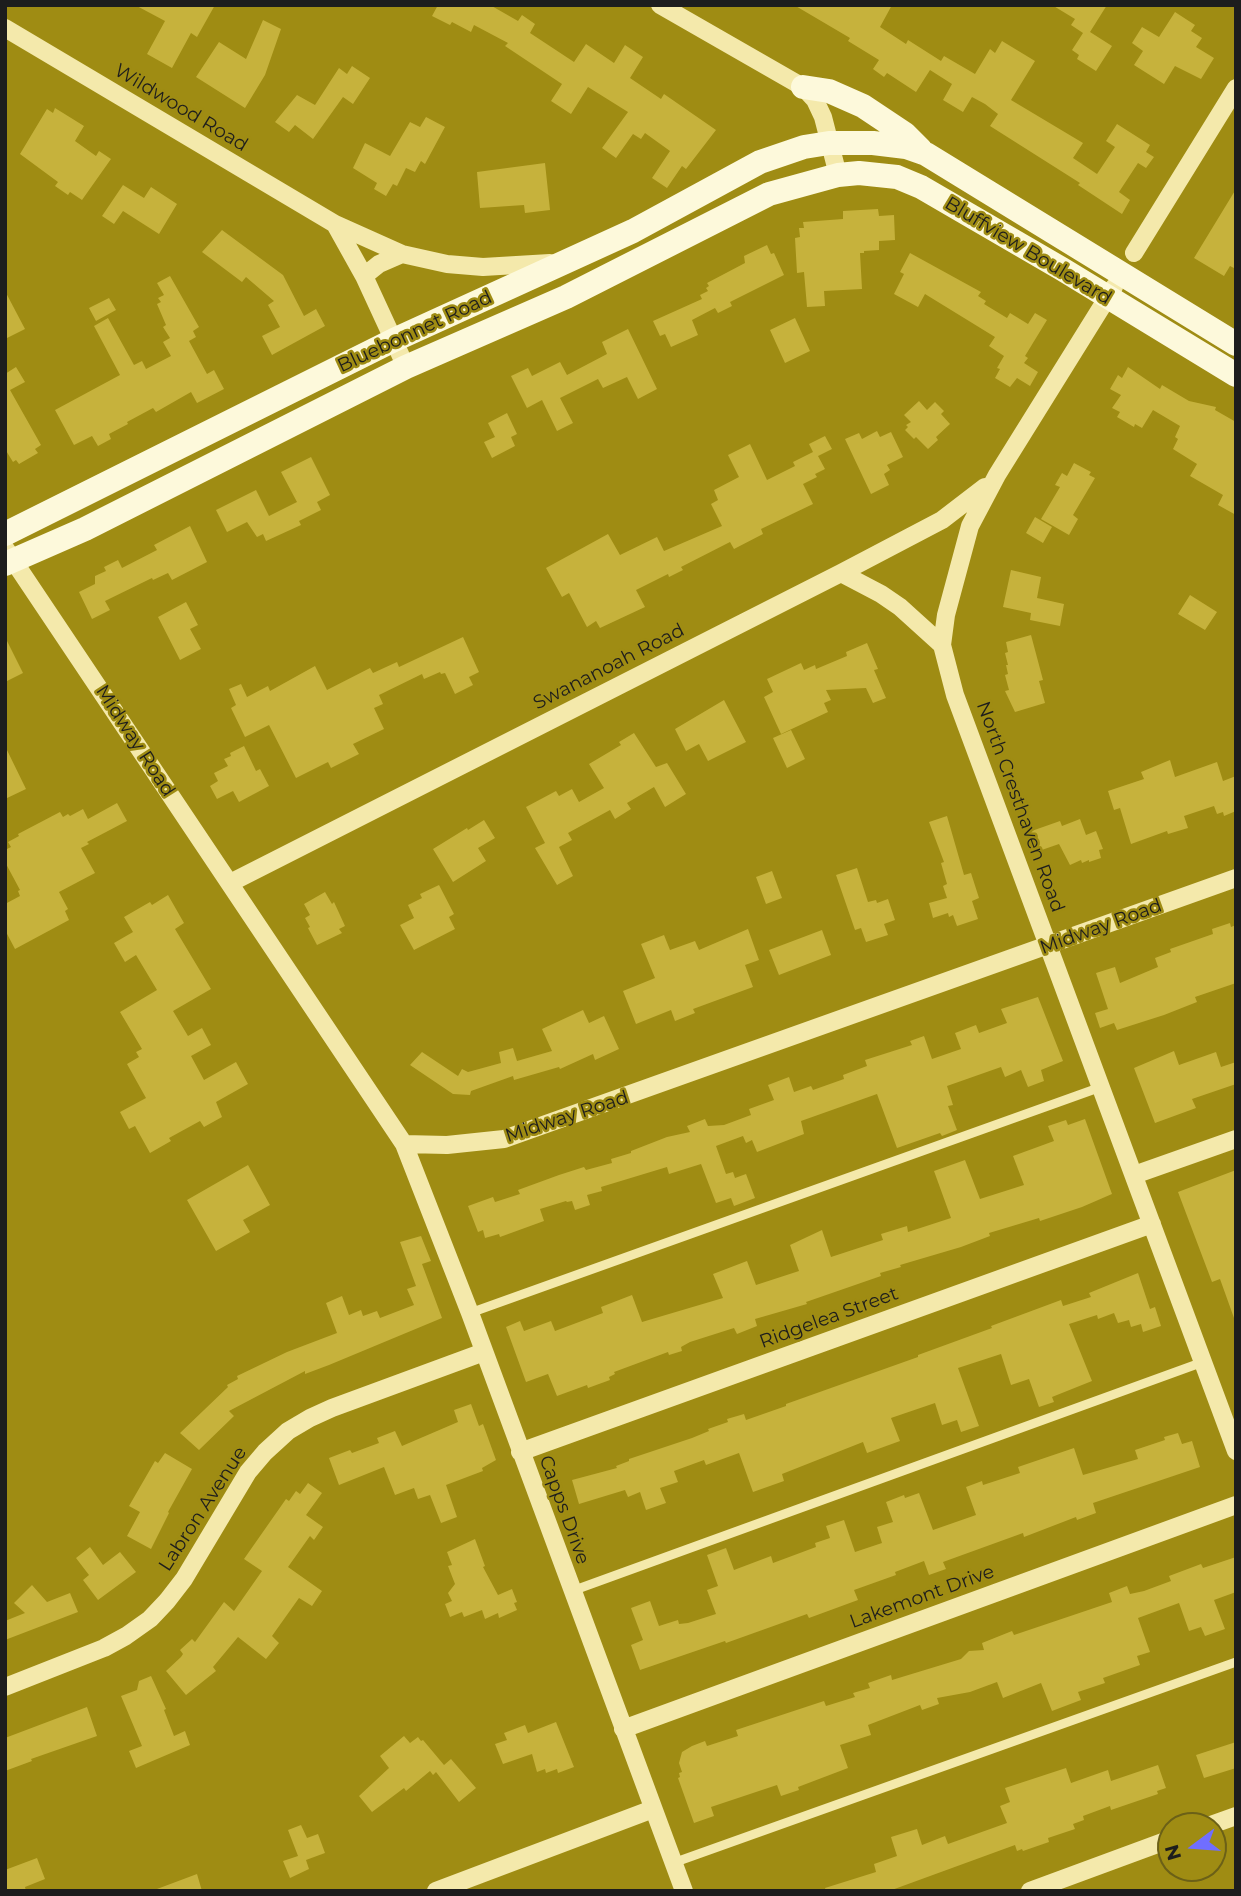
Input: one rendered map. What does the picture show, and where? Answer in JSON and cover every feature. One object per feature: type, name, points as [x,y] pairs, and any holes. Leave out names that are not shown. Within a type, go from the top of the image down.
[{"type":"main road","points":[[803,87],[829,91],[863,106],[905,134],[926,154]]},
{"type":"main road","name":"Bluffview Boulevard","points":[[829,143],[873,143],[906,147],[926,154],[1236,344]]},
{"type":"main road","name":"Bluebonnet Road","points":[[5,534],[394,340],[633,231],[760,162],[804,147],[829,143]]},
{"type":"main road","name":"Bluffview Boulevard","points":[[838,175],[859,173],[897,177],[921,187],[1236,375]]},
{"type":"main road","name":"Bluebonnet Road","points":[[8,557],[85,529],[407,368],[566,297],[769,194],[838,175]]},
{"type":"street","points":[[660,5],[803,87],[815,100],[823,117],[838,175]]},
{"type":"street","name":"Wildwood Road","points":[[5,28],[335,224],[402,254],[447,264],[483,267],[567,261]]},
{"type":"street","points":[[1134,253],[1236,88]]},
{"type":"street","points":[[335,224],[364,276],[407,368]]},
{"type":"street","points":[[364,276],[379,264],[402,254]]},
{"type":"street","name":"North Cresthaven Road","points":[[1121,275],[997,475],[970,526],[946,615],[942,645],[956,695],[1236,1451]]},
{"type":"street","name":"Swananoah Road","points":[[230,883],[942,520],[974,497],[997,475]]},
{"type":"street","name":"Midway Road","points":[[8,557],[404,1144],[447,1145],[504,1139],[1236,878]]},
{"type":"street","points":[[841,573],[900,607],[942,645]]},
{"type":"street","points":[[1134,1175],[1236,1139]]},
{"type":"street","name":"Capps Drive","points":[[404,1144],[470,1313],[684,1891]]},
{"type":"street","name":"Ridgelea Street","points":[[520,1452],[1152,1224]]},
{"type":"street","name":"Labron Avenue","points":[[5,1687],[104,1648],[150,1619],[184,1579],[248,1472],[288,1431],[321,1413],[484,1352]]},
{"type":"street","name":"Lakemont Drive","points":[[623,1729],[1236,1505]]},
{"type":"street","points":[[436,1891],[653,1809]]},
{"type":"street","points":[[1030,1891],[1157,1844]]},
{"type":"lane","points":[[470,1313],[1101,1087]]},
{"type":"lane","points":[[572,1591],[1203,1362]]},
{"type":"lane","points":[[673,1863],[1236,1662]]},
{"type":"building","points":[[135,5],[215,5],[197,37],[191,33],[172,68],[147,54],[165,21]]},
{"type":"building","points":[[438,5],[490,5],[518,21],[522,15],[535,24],[530,33],[574,62],[586,44],[614,63],[625,45],[643,57],[630,78],[661,99],[664,94],[716,130],[686,169],[682,166],[667,188],[652,178],[670,151],[645,133],[641,139],[633,134],[616,158],[602,148],[628,112],[588,87],[571,114],[551,101],[562,84],[505,46],[508,43],[474,25],[471,32],[432,16]]},
{"type":"building","points":[[794,5],[892,5],[880,27],[906,44],[908,40],[941,61],[944,56],[975,74],[990,49],[995,53],[1002,41],[1035,61],[1011,100],[1083,143],[1073,158],[1097,174],[1115,147],[1106,141],[1117,124],[1150,145],[1146,152],[1154,157],[1146,168],[1138,163],[1119,192],[1130,200],[1122,214],[1078,185],[1080,183],[990,126],[998,114],[985,104],[972,97],[963,112],[943,100],[952,84],[930,70],[916,92],[887,73],[884,77],[873,69],[879,60],[848,41],[850,38]]},
{"type":"building","points":[[1052,5],[1107,5],[1090,32],[1112,46],[1096,71],[1077,59],[1079,55],[1072,50],[1083,33],[1071,25],[1075,19]]},
{"type":"building","points":[[1175,12],[1195,25],[1191,31],[1202,38],[1196,47],[1214,58],[1201,79],[1175,66],[1164,84],[1134,65],[1143,51],[1132,43],[1142,27],[1159,37]]},
{"type":"building","points":[[263,20],[281,29],[265,75],[245,108],[196,77],[219,42],[246,59]]},
{"type":"building","points":[[352,66],[370,78],[353,104],[343,97],[313,139],[295,125],[289,132],[275,122],[297,95],[315,105],[339,68],[347,74]]},
{"type":"building","points":[[55,108],[84,126],[75,141],[96,156],[99,151],[111,159],[82,200],[55,186],[58,182],[20,154],[47,109],[53,113]]},
{"type":"building","points":[[426,117],[445,127],[425,164],[421,161],[415,172],[406,168],[397,186],[393,184],[386,196],[374,189],[377,183],[353,168],[365,143],[390,156],[410,122],[420,127]]},
{"type":"building","points":[[545,163],[550,210],[525,213],[524,205],[480,208],[477,172]]},
{"type":"building","points":[[123,185],[144,198],[151,187],[177,204],[159,234],[123,211],[114,224],[102,216]]},
{"type":"building","points":[[1236,189],[1236,269],[1230,266],[1224,276],[1194,258]]},
{"type":"building","points":[[878,209],[879,216],[894,215],[895,240],[879,241],[879,250],[860,253],[862,289],[824,291],[825,306],[807,307],[804,272],[797,273],[795,238],[800,237],[799,228],[804,228],[803,222],[843,219],[843,211]]},
{"type":"building","points":[[222,230],[283,275],[304,316],[316,309],[325,326],[272,355],[262,336],[280,327],[268,305],[274,301],[246,277],[242,282],[202,252]]},
{"type":"building","points":[[767,245],[771,254],[774,253],[784,275],[730,302],[732,306],[718,313],[715,308],[692,320],[698,335],[671,347],[665,334],[660,336],[653,321],[702,299],[700,295],[708,291],[707,283],[745,263],[744,256]]},
{"type":"building","points":[[910,253],[981,292],[978,296],[986,301],[984,304],[1007,318],[1010,313],[1028,324],[1035,313],[1047,320],[1025,356],[1028,358],[1024,363],[1038,372],[1030,386],[1017,378],[1010,387],[995,378],[1004,356],[989,346],[995,337],[925,294],[918,307],[894,294],[904,274],[900,272]]},
{"type":"building","points":[[170,276],[199,327],[193,331],[196,337],[189,341],[207,374],[214,370],[224,389],[197,403],[191,392],[156,412],[153,408],[109,434],[111,439],[98,446],[92,436],[74,445],[55,410],[120,375],[94,326],[108,318],[134,365],[142,361],[146,369],[171,356],[163,342],[170,338],[163,327],[166,325],[157,304],[161,302],[158,298],[164,295],[157,283]]},
{"type":"building","points":[[5,291],[25,329],[5,339]]},
{"type":"building","points":[[109,298],[116,310],[96,321],[89,308]]},
{"type":"building","points":[[795,318],[810,351],[785,363],[770,330]]},
{"type":"building","points":[[628,329],[657,389],[638,399],[627,377],[603,388],[598,379],[560,398],[573,423],[557,431],[542,400],[527,408],[511,376],[528,368],[532,376],[560,362],[567,375],[607,354],[602,342]]},
{"type":"building","points":[[16,367],[25,382],[10,390],[41,445],[35,449],[38,453],[19,464],[16,460],[13,462],[5,449],[5,374]]},
{"type":"building","points":[[1128,367],[1160,389],[1162,385],[1189,401],[1216,407],[1215,410],[1236,422],[1236,515],[1218,505],[1223,495],[1190,476],[1197,464],[1173,449],[1180,426],[1153,410],[1142,428],[1135,424],[1134,427],[1117,417],[1120,412],[1112,408],[1121,395],[1110,389],[1118,375],[1122,378]]},
{"type":"building","points":[[919,401],[927,410],[935,402],[944,411],[941,414],[950,424],[928,449],[905,430],[908,427],[906,425],[911,422],[904,415]]},
{"type":"building","points":[[507,413],[517,434],[511,437],[515,446],[492,458],[484,442],[495,437],[488,423]]},
{"type":"building","points":[[877,431],[880,437],[891,432],[903,457],[887,465],[890,470],[884,474],[889,485],[871,494],[845,439],[859,433],[862,439]]},
{"type":"building","points":[[825,436],[832,449],[818,456],[825,469],[815,474],[817,477],[803,484],[813,504],[761,529],[763,534],[734,549],[730,542],[681,567],[683,570],[669,577],[668,574],[636,590],[645,607],[600,628],[596,621],[587,627],[569,593],[562,597],[546,568],[608,534],[620,555],[657,537],[664,551],[722,526],[711,504],[718,500],[714,490],[739,477],[728,455],[750,444],[767,480],[795,466],[793,462],[813,452],[809,444]]},
{"type":"building","points":[[311,457],[330,495],[317,502],[321,510],[299,521],[301,525],[266,541],[263,534],[257,537],[247,522],[227,532],[216,510],[256,490],[269,516],[297,502],[281,472]]},
{"type":"building","points":[[1074,463],[1091,472],[1089,475],[1095,478],[1073,515],[1078,519],[1069,535],[1041,519],[1060,487],[1055,485],[1062,473],[1067,476]]},
{"type":"building","points":[[1035,517],[1052,527],[1043,543],[1026,533]]},
{"type":"building","points":[[190,526],[207,562],[172,580],[168,573],[153,580],[152,578],[105,601],[110,610],[92,619],[79,592],[95,584],[95,576],[106,571],[104,567],[118,560],[122,568],[157,550],[154,545]]},
{"type":"building","points":[[1011,570],[1041,577],[1037,598],[1064,604],[1060,626],[1030,620],[1031,613],[1003,607]]},
{"type":"building","points":[[1190,595],[1217,612],[1205,630],[1178,614]]},
{"type":"building","points":[[186,602],[198,625],[190,629],[201,649],[180,660],[158,617]]},
{"type":"building","points":[[1031,635],[1043,680],[1039,681],[1045,703],[1015,712],[1005,691],[1009,690],[1005,675],[1008,674],[1006,642]]},
{"type":"building","points":[[5,637],[23,673],[5,682]]},
{"type":"building","points":[[463,637],[479,672],[469,677],[473,685],[455,694],[445,673],[440,672],[424,679],[422,674],[379,695],[383,704],[374,708],[384,729],[353,744],[359,754],[331,768],[328,762],[296,778],[269,725],[245,737],[231,708],[236,705],[229,689],[241,684],[247,697],[268,686],[270,691],[315,666],[327,690],[370,668],[373,673],[397,662],[399,667]]},
{"type":"building","points":[[867,643],[878,669],[874,670],[886,698],[873,703],[866,688],[826,690],[831,700],[824,703],[828,712],[781,734],[764,697],[773,692],[767,679],[801,663],[804,670],[815,665],[816,669],[847,656],[846,652]]},
{"type":"building","points":[[724,700],[746,742],[708,761],[699,744],[686,751],[675,729]]},
{"type":"building","points":[[791,730],[805,759],[787,768],[773,738]]},
{"type":"building","points":[[634,733],[656,767],[667,763],[686,794],[665,807],[654,787],[627,803],[631,809],[615,819],[610,810],[568,833],[572,840],[559,847],[573,876],[557,885],[535,848],[545,843],[526,807],[556,791],[559,796],[572,789],[579,802],[604,788],[589,764],[621,745],[619,742]]},
{"type":"building","points":[[5,746],[26,789],[5,799]]},
{"type":"building","points":[[244,746],[256,771],[260,769],[269,786],[239,802],[233,791],[217,799],[210,786],[218,781],[214,773],[228,766],[224,759],[231,756],[230,753]]},
{"type":"building","points":[[1170,760],[1175,777],[1217,762],[1223,781],[1236,776],[1236,811],[1224,816],[1223,812],[1217,814],[1214,806],[1184,816],[1188,828],[1168,834],[1167,831],[1131,844],[1120,808],[1114,810],[1108,791],[1144,779],[1141,772]]},
{"type":"building","points":[[117,803],[127,821],[87,842],[89,844],[81,848],[95,873],[59,892],[68,909],[65,911],[69,920],[15,949],[5,930],[5,904],[20,896],[20,890],[5,862],[5,850],[11,847],[8,842],[60,812],[63,817],[83,809],[88,819]]},
{"type":"building","points":[[947,816],[964,875],[971,873],[979,898],[972,901],[978,919],[957,926],[953,915],[949,917],[948,913],[933,918],[929,903],[947,898],[943,886],[947,884],[941,863],[944,862],[929,822]]},
{"type":"building","points":[[1080,819],[1086,835],[1096,831],[1103,849],[1099,850],[1101,858],[1082,863],[1081,860],[1070,865],[1059,844],[1033,853],[1026,833],[1060,821],[1062,826]]},
{"type":"building","points":[[484,820],[495,838],[478,848],[486,861],[453,882],[433,849]]},
{"type":"building","points":[[857,868],[868,902],[876,900],[877,903],[888,899],[895,920],[884,924],[888,935],[866,942],[861,928],[855,930],[836,875]]},
{"type":"building","points":[[772,871],[782,898],[766,904],[756,877]]},
{"type":"building","points":[[439,885],[454,914],[449,917],[455,929],[414,950],[400,925],[414,918],[408,905],[422,898],[420,894]]},
{"type":"building","points":[[325,892],[332,904],[334,902],[345,926],[339,929],[342,933],[317,945],[308,928],[310,927],[305,918],[310,915],[304,904]]},
{"type":"building","points":[[168,895],[184,923],[175,929],[211,989],[173,1011],[188,1036],[202,1028],[211,1045],[191,1056],[204,1080],[236,1062],[248,1084],[216,1102],[222,1117],[204,1127],[200,1121],[169,1138],[171,1141],[150,1153],[135,1126],[129,1129],[120,1112],[146,1098],[127,1064],[139,1057],[136,1052],[142,1049],[120,1012],[157,990],[136,955],[125,962],[114,943],[133,932],[124,917]]},
{"type":"building","points":[[1230,923],[1231,927],[1236,925],[1236,983],[1195,997],[1197,1002],[1164,1015],[1117,1030],[1114,1023],[1100,1028],[1095,1013],[1108,1009],[1096,973],[1115,967],[1120,983],[1158,967],[1155,958],[1171,952],[1170,949],[1213,934],[1212,929]]},
{"type":"building","points":[[748,929],[759,960],[745,965],[753,987],[693,1009],[695,1013],[675,1021],[671,1010],[636,1024],[623,991],[655,978],[641,944],[664,935],[670,950],[695,941],[699,950]]},
{"type":"building","points":[[822,930],[831,955],[779,975],[769,950]]},
{"type":"building","points":[[1038,997],[1063,1061],[1041,1070],[1044,1081],[1028,1087],[1021,1070],[1005,1077],[1001,1067],[947,1086],[953,1105],[948,1106],[957,1130],[897,1148],[877,1094],[801,1121],[804,1134],[757,1152],[752,1140],[746,1143],[743,1136],[716,1146],[726,1174],[733,1172],[735,1178],[746,1174],[755,1198],[734,1206],[731,1198],[716,1203],[701,1164],[669,1174],[667,1167],[601,1187],[602,1191],[587,1195],[590,1205],[575,1210],[572,1201],[540,1209],[544,1221],[500,1237],[499,1234],[485,1238],[483,1230],[478,1232],[468,1206],[493,1197],[495,1202],[520,1194],[518,1190],[584,1167],[586,1170],[612,1163],[611,1159],[631,1151],[667,1137],[690,1132],[687,1126],[705,1119],[708,1126],[724,1125],[751,1115],[749,1109],[774,1100],[768,1085],[789,1077],[794,1092],[811,1086],[813,1090],[844,1079],[843,1075],[867,1066],[865,1060],[912,1045],[910,1041],[924,1036],[932,1059],[961,1049],[955,1033],[976,1025],[979,1033],[1007,1023],[1001,1009]]},
{"type":"building","points":[[583,1010],[589,1023],[604,1016],[619,1049],[595,1060],[593,1054],[560,1069],[559,1067],[514,1080],[513,1076],[471,1091],[470,1095],[453,1094],[410,1065],[422,1052],[458,1076],[462,1069],[468,1072],[501,1063],[499,1052],[513,1048],[517,1061],[552,1051],[542,1029]]},
{"type":"building","points":[[1174,1051],[1179,1065],[1216,1052],[1221,1067],[1236,1062],[1236,1084],[1192,1099],[1196,1108],[1155,1123],[1134,1068]]},
{"type":"building","points":[[1085,1119],[1112,1194],[1040,1221],[1039,1218],[989,1233],[990,1236],[900,1265],[901,1267],[880,1273],[881,1276],[806,1302],[807,1304],[755,1319],[757,1326],[737,1334],[734,1328],[690,1342],[681,1347],[682,1351],[669,1355],[668,1352],[614,1372],[615,1374],[609,1377],[610,1380],[588,1388],[587,1385],[557,1396],[548,1374],[526,1382],[506,1327],[520,1321],[524,1331],[551,1321],[555,1331],[603,1313],[601,1307],[632,1295],[642,1322],[723,1298],[713,1274],[747,1261],[756,1285],[799,1271],[790,1245],[822,1230],[831,1257],[883,1240],[881,1234],[907,1226],[908,1232],[951,1218],[934,1171],[965,1160],[980,1199],[1024,1185],[1013,1156],[1054,1141],[1048,1126],[1066,1120],[1068,1125]]},
{"type":"building","points":[[248,1165],[270,1205],[243,1220],[250,1232],[216,1251],[187,1200]]},
{"type":"building","points":[[1236,1170],[1234,1318],[1220,1279],[1212,1282],[1178,1192]]},
{"type":"building","points":[[421,1236],[431,1261],[422,1264],[442,1318],[329,1365],[305,1374],[305,1371],[229,1411],[234,1416],[199,1450],[180,1433],[228,1387],[227,1385],[238,1379],[237,1376],[287,1352],[337,1333],[326,1303],[342,1296],[349,1315],[361,1310],[363,1316],[377,1311],[380,1318],[414,1305],[407,1289],[416,1286],[400,1242]]},
{"type":"building","points":[[1138,1273],[1150,1309],[1155,1307],[1161,1326],[1143,1332],[1141,1324],[1131,1327],[1129,1320],[1118,1323],[1114,1313],[1069,1324],[1092,1381],[1052,1397],[1054,1402],[1039,1407],[1029,1379],[1011,1385],[1001,1354],[958,1368],[979,1426],[961,1432],[957,1420],[942,1425],[935,1403],[891,1418],[900,1441],[867,1453],[863,1442],[782,1474],[784,1481],[753,1492],[739,1453],[706,1465],[704,1460],[674,1471],[678,1482],[660,1488],[666,1503],[646,1510],[640,1492],[628,1497],[625,1490],[579,1504],[572,1480],[617,1468],[616,1466],[629,1459],[709,1431],[708,1429],[728,1422],[727,1419],[744,1414],[746,1420],[786,1406],[1061,1300],[1063,1306],[1091,1297],[1089,1293]]},
{"type":"building","points":[[471,1404],[479,1426],[483,1424],[496,1460],[482,1468],[483,1471],[446,1485],[457,1517],[441,1523],[430,1495],[418,1499],[414,1488],[395,1495],[384,1467],[339,1485],[329,1458],[379,1443],[377,1438],[395,1431],[402,1446],[458,1422],[454,1410]]},
{"type":"building","points":[[1178,1433],[1182,1444],[1192,1441],[1200,1467],[1093,1503],[1096,1513],[1077,1520],[1076,1517],[1024,1537],[1023,1533],[943,1562],[946,1569],[929,1575],[924,1561],[895,1572],[896,1575],[854,1590],[858,1600],[809,1618],[807,1614],[640,1670],[631,1645],[643,1640],[631,1608],[650,1601],[659,1626],[678,1620],[679,1624],[688,1623],[716,1614],[707,1590],[718,1586],[707,1555],[726,1548],[734,1570],[771,1556],[773,1563],[816,1547],[815,1543],[830,1538],[826,1526],[844,1520],[855,1552],[882,1543],[877,1527],[893,1522],[886,1502],[904,1495],[905,1498],[919,1493],[933,1530],[976,1515],[966,1487],[982,1481],[983,1485],[1020,1473],[1018,1467],[1074,1448],[1083,1475],[1138,1459],[1135,1450]]},
{"type":"building","points":[[165,1453],[192,1469],[151,1549],[127,1536],[140,1512],[129,1506],[155,1461],[158,1463]]},
{"type":"building","points":[[308,1483],[322,1493],[306,1515],[323,1527],[314,1540],[310,1536],[288,1567],[322,1591],[312,1606],[299,1598],[272,1636],[279,1643],[266,1659],[238,1637],[213,1667],[216,1671],[186,1695],[166,1671],[183,1654],[180,1650],[192,1639],[195,1642],[224,1602],[234,1611],[262,1571],[244,1559],[286,1499],[289,1501],[296,1491],[300,1494]]},
{"type":"building","points":[[475,1539],[485,1566],[483,1567],[498,1595],[512,1589],[517,1602],[514,1603],[517,1610],[499,1618],[498,1613],[485,1619],[482,1610],[464,1617],[462,1612],[450,1617],[445,1604],[452,1601],[448,1593],[455,1584],[448,1566],[452,1565],[447,1552]]},
{"type":"building","points":[[90,1547],[103,1565],[120,1552],[136,1572],[98,1600],[83,1580],[89,1575],[76,1558]]},
{"type":"building","points":[[1236,1557],[1236,1592],[1214,1600],[1225,1629],[1205,1636],[1201,1627],[1189,1631],[1179,1603],[1138,1618],[1150,1652],[1137,1656],[1140,1665],[1103,1678],[1105,1683],[1078,1692],[1081,1700],[1052,1711],[1041,1683],[1003,1698],[997,1682],[970,1692],[937,1698],[939,1704],[922,1710],[920,1705],[868,1725],[871,1735],[840,1745],[848,1768],[781,1796],[777,1785],[711,1807],[714,1816],[694,1823],[678,1778],[682,1772],[679,1763],[682,1752],[692,1746],[705,1741],[707,1746],[738,1736],[736,1730],[824,1701],[826,1706],[855,1697],[853,1693],[870,1688],[868,1683],[891,1675],[892,1680],[961,1659],[969,1651],[984,1650],[982,1643],[1012,1631],[1014,1635],[1112,1602],[1109,1593],[1127,1586],[1130,1594],[1144,1591],[1171,1581],[1169,1576],[1201,1564],[1203,1568]]},
{"type":"building","points":[[32,1585],[47,1602],[70,1593],[78,1612],[5,1640],[5,1621],[25,1613],[14,1603]]},
{"type":"building","points":[[151,1676],[166,1709],[164,1710],[174,1736],[185,1731],[190,1745],[136,1768],[129,1751],[142,1746],[121,1696],[137,1690],[139,1681]]},
{"type":"building","points":[[87,1707],[97,1736],[5,1771],[5,1738]]},
{"type":"building","points":[[556,1722],[574,1767],[558,1773],[557,1769],[546,1773],[545,1769],[537,1772],[532,1754],[503,1764],[495,1744],[507,1740],[504,1733],[525,1725],[528,1733]]},
{"type":"building","points":[[404,1736],[410,1743],[418,1737],[423,1740],[444,1765],[451,1759],[476,1788],[459,1802],[436,1772],[433,1775],[430,1771],[406,1791],[404,1788],[372,1812],[359,1796],[389,1768],[380,1756]]},
{"type":"building","points":[[1236,1742],[1236,1768],[1204,1778],[1196,1755]]},
{"type":"building","points":[[1158,1765],[1166,1788],[1157,1791],[1158,1794],[1111,1810],[1110,1806],[1083,1816],[1084,1820],[1073,1824],[1075,1829],[1048,1838],[1049,1842],[1023,1851],[1017,1851],[1015,1845],[889,1891],[826,1891],[825,1888],[876,1872],[874,1864],[897,1856],[891,1837],[917,1829],[922,1845],[945,1836],[948,1844],[1007,1823],[1000,1806],[1010,1802],[1005,1788],[1066,1768],[1071,1783],[1108,1770],[1111,1781]]},
{"type":"building","points":[[301,1825],[307,1838],[318,1834],[325,1853],[306,1860],[309,1869],[290,1878],[283,1861],[298,1856],[288,1830]]},
{"type":"building","points":[[37,1858],[45,1879],[25,1887],[26,1891],[5,1891],[5,1870]]},
{"type":"building","points":[[197,1874],[202,1891],[157,1891],[157,1889]]}]
